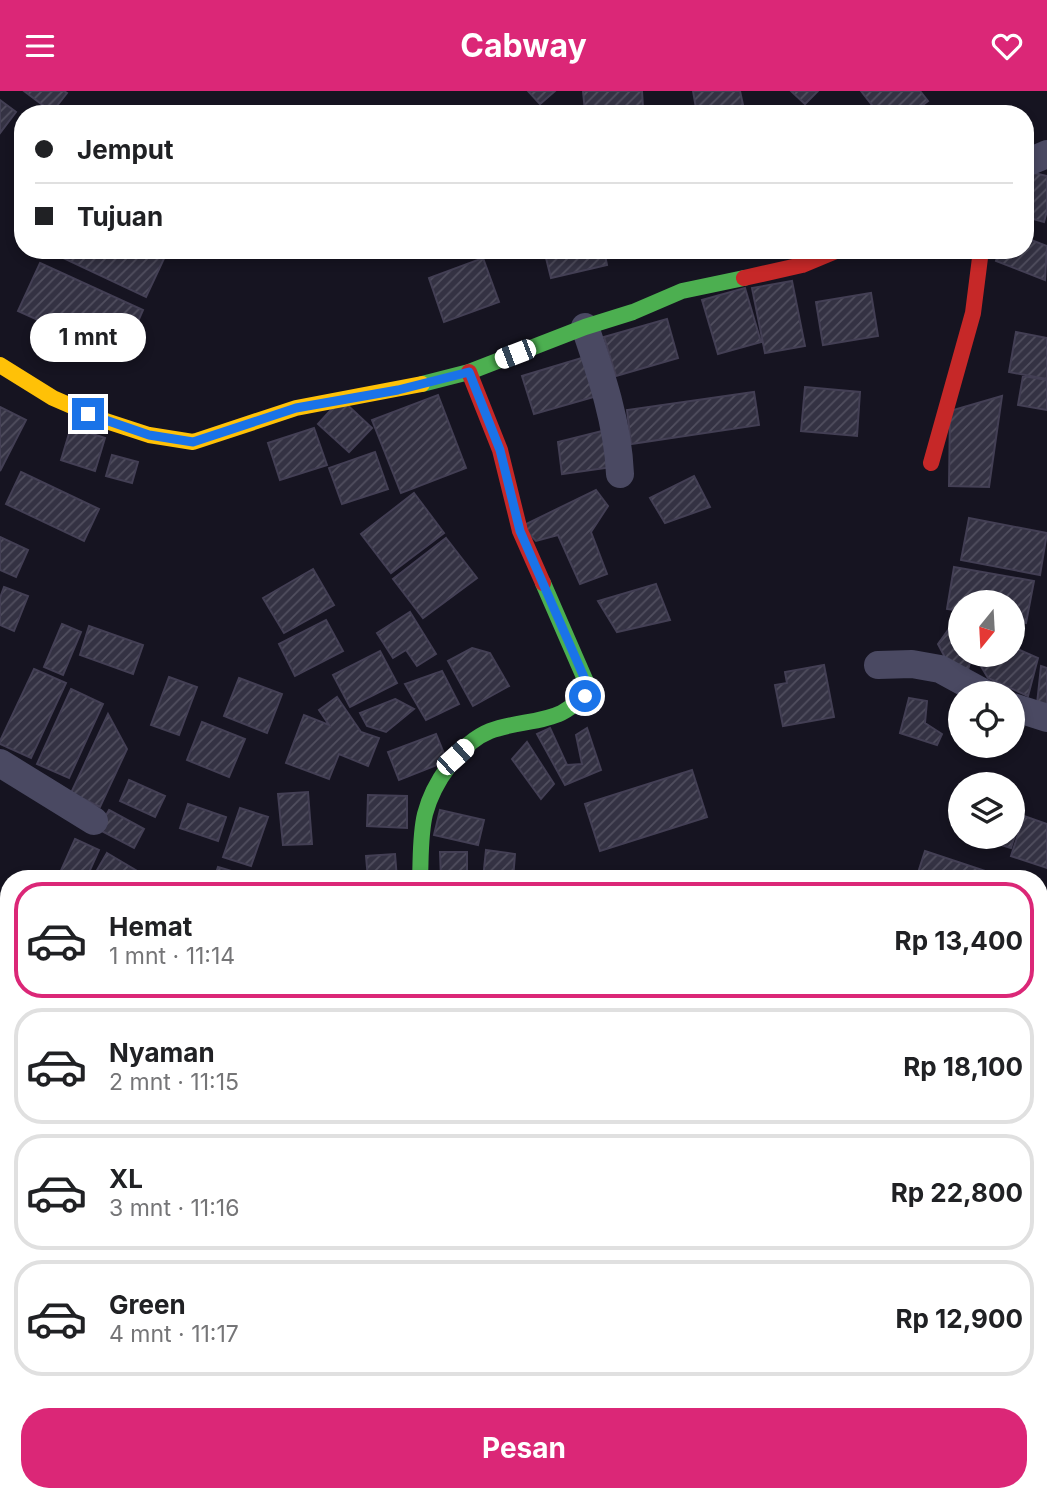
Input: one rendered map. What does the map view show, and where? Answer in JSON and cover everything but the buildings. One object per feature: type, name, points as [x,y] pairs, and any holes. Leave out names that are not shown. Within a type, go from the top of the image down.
[{"type":"street","points":[[0,365],[53,398],[106,421],[149,435],[193,442],[296,408],[398,390],[469,372],[585,327],[633,312],[682,291],[802,265],[816,259]]},
{"type":"street","points":[[931,463],[973,313],[980,259]]},
{"type":"street","points":[[585,327],[603,380],[619,447],[620,474]]},
{"type":"street","points":[[420,870],[428,803],[455,757],[472,741],[490,731],[557,715],[577,705],[585,696],[587,684],[520,531],[500,450],[469,372]]},
{"type":"street","points":[[878,665],[912,664],[940,670],[961,681]]},
{"type":"street","points":[[1025,711],[1047,718]]},
{"type":"street","points":[[0,762],[94,821]]},
{"type":"traffic: fast","points":[[422,384],[469,372],[585,327],[633,312],[682,291],[744,278]]},
{"type":"traffic: fast","points":[[420,870],[425,814],[441,777],[458,754],[490,731],[559,714],[580,698],[587,684],[543,583]]},
{"type":"traffic: slow","points":[[0,365],[53,398],[106,421],[149,435],[193,442],[296,408],[422,384]]},
{"type":"traffic: jam","points":[[744,278],[802,265],[816,259]]},
{"type":"traffic: jam","points":[[931,463],[973,313],[980,259]]},
{"type":"traffic: jam","points":[[469,372],[500,450],[520,531],[543,583]]},
{"type":"route","points":[[88,414],[149,435],[193,442],[296,408],[398,390],[469,372],[500,450],[520,531],[587,684],[585,696]]}]
